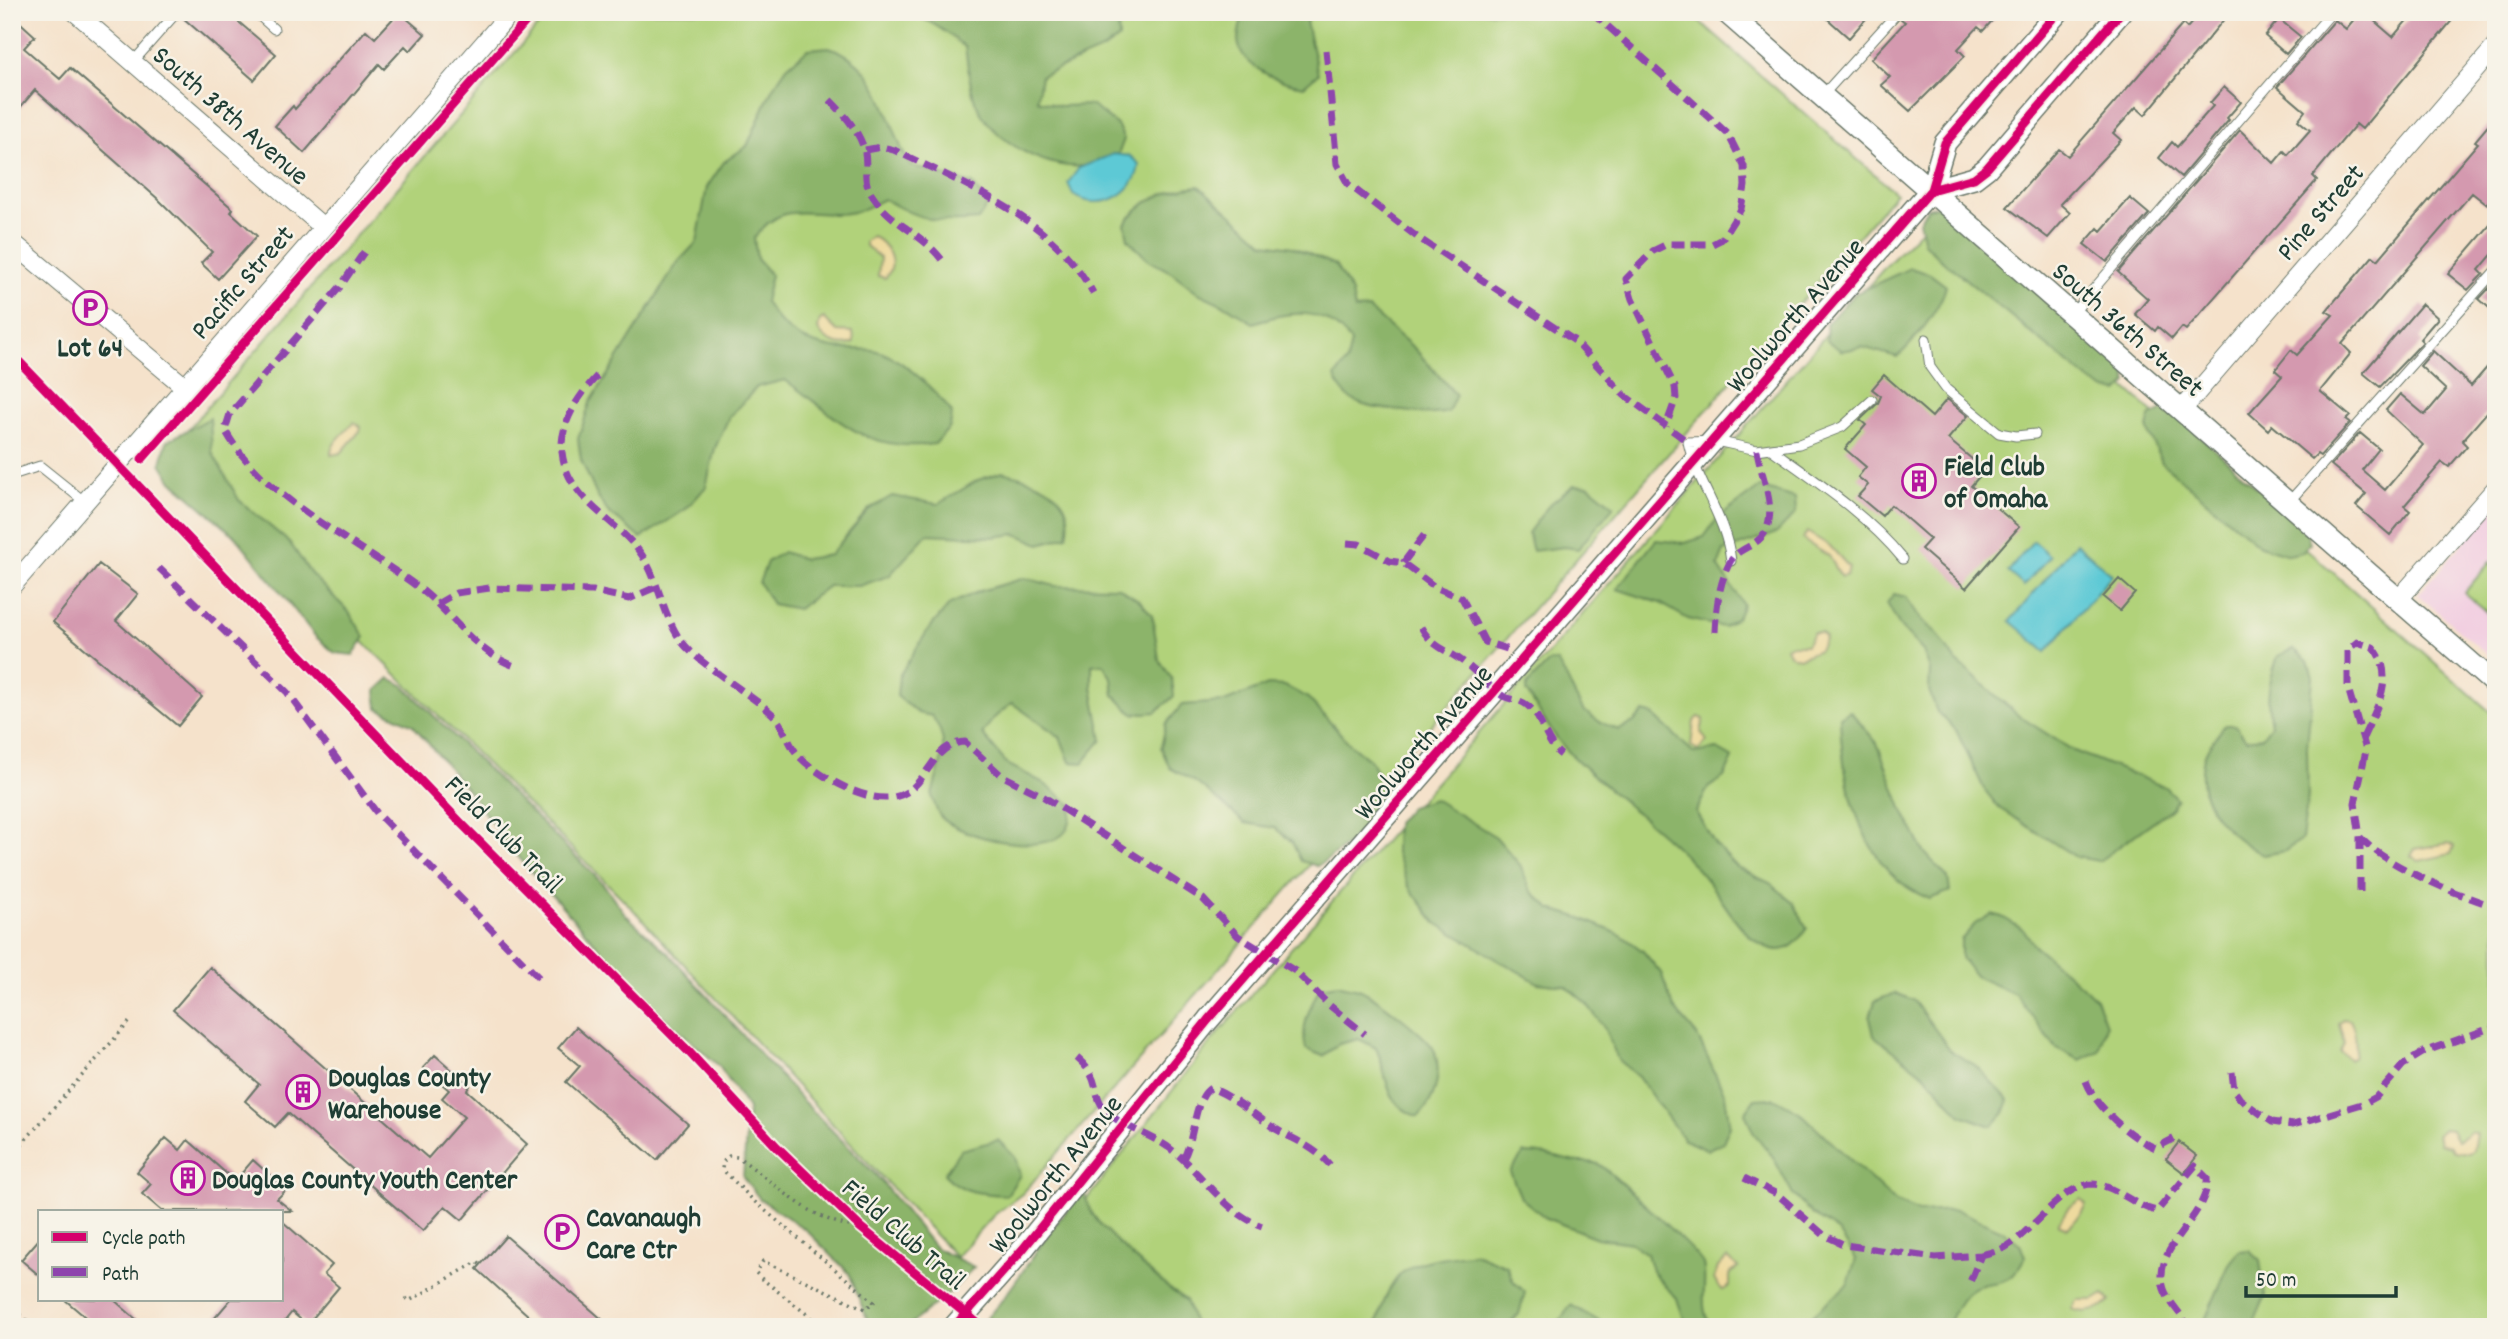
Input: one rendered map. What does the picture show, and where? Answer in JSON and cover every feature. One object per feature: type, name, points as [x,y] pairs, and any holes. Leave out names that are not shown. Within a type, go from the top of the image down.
[{"type":"street","name":"South 38th Avenue","points":[[75,12],[323,227]]},
{"type":"street","name":"Pacific Street","points":[[12,586],[510,12]]},
{"type":"street","name":"South 36th Street","points":[[1726,12],[2496,685]]},
{"type":"street","name":"Woolworth Avenue","points":[[954,1327],[1023,1249],[1208,1020],[1716,441],[1931,190],[1945,144],[2058,12]]},
{"type":"street","points":[[1931,190],[1980,174],[2121,12]]},
{"type":"street","name":"Pine Street","points":[[2181,411],[2496,46]]},
{"type":"street","points":[[12,242],[185,387]]},
{"type":"street","points":[[2398,600],[2496,488]]},
{"type":"lane","points":[[133,62],[177,12]]},
{"type":"lane","points":[[255,12],[274,29]]},
{"type":"lane","points":[[1822,96],[1898,12]]},
{"type":"lane","points":[[2072,314],[2332,12]]},
{"type":"lane","points":[[2287,504],[2496,270]]},
{"type":"lane","points":[[1926,339],[1930,366],[1946,389],[1999,433],[2016,436],[2035,434]]},
{"type":"lane","points":[[1716,441],[1757,450],[1825,436],[1857,417],[1872,400]]},
{"type":"lane","points":[[1771,449],[1829,491],[1889,542],[1903,559]]},
{"type":"lane","points":[[12,475],[40,466],[85,502]]},
{"type":"lane","points":[[1693,466],[1719,514],[1731,561]]},
{"type":"path","points":[[12,1156],[132,1019]]},
{"type":"path","points":[[823,1327],[756,1273],[763,1261],[865,1309],[874,1302],[755,1202],[729,1178],[722,1169],[723,1163],[729,1156],[738,1157],[817,1213],[838,1224],[860,1227]]},
{"type":"path","points":[[406,1298],[409,1301],[477,1262],[481,1265]]},
{"type":"path","points":[[12,1296],[20,1314],[34,1327]]},
{"type":"shaded area","points":[[2496,505],[2496,662],[2418,595]]},
{"type":"green space","points":[[550,12],[1688,12],[1896,193],[1023,1193],[994,1215],[956,1257],[629,905],[376,654],[164,457]]},
{"type":"green space","points":[[898,12],[1102,12],[1118,25],[1119,38],[1104,49],[1041,76],[1037,100],[1060,106],[1091,105],[1117,125],[1124,139],[1118,155],[1092,165],[1076,166],[1040,159],[1023,151],[994,129],[983,116],[975,101],[965,47],[926,20]]},
{"type":"green space","points":[[1243,12],[1313,12],[1306,22],[1318,74],[1304,86],[1274,78],[1254,66],[1246,59],[1238,40]]},
{"type":"green space","points":[[829,47],[847,55],[861,66],[872,80],[909,165],[973,184],[988,205],[978,220],[964,221],[929,219],[908,212],[884,199],[854,212],[800,212],[777,217],[754,238],[757,259],[771,275],[765,302],[789,330],[809,341],[832,348],[873,350],[898,361],[919,377],[945,404],[952,413],[950,427],[935,444],[889,443],[853,430],[785,380],[757,387],[729,417],[715,448],[706,487],[686,509],[641,538],[608,512],[597,496],[581,460],[578,439],[590,403],[678,262],[697,242],[707,187],[724,162],[747,146],[772,89],[787,67],[808,49]]},
{"type":"green space","points":[[1199,186],[1264,243],[1293,247],[1335,265],[1352,293],[1355,310],[1369,309],[1415,349],[1456,395],[1448,412],[1426,414],[1383,409],[1354,401],[1340,388],[1335,377],[1347,361],[1351,342],[1329,322],[1306,314],[1294,314],[1253,323],[1200,294],[1171,272],[1148,260],[1128,239],[1125,224],[1139,208],[1157,197]]},
{"type":"green space","points":[[1940,205],[2124,367],[2128,383],[2118,392],[2106,390],[2089,380],[1937,256],[1924,243],[1919,221],[1927,208]]},
{"type":"green space","points":[[1937,221],[2496,717],[2496,1327],[1029,1327],[1016,1281],[1060,1233],[1210,1043],[1886,266],[1920,231]]},
{"type":"green space","points":[[1910,268],[1930,274],[1946,286],[1939,304],[1926,324],[1897,357],[1862,347],[1842,351],[1827,341],[1826,324],[1854,294]]},
{"type":"green space","points":[[2168,407],[2307,533],[2310,543],[2302,552],[2289,555],[2260,546],[2162,463],[2147,428],[2150,417]]},
{"type":"green space","points":[[210,418],[212,452],[239,500],[290,543],[311,574],[348,611],[365,637],[353,655],[335,653],[316,637],[237,538],[172,481],[161,463],[167,441]]},
{"type":"green space","points":[[1002,472],[1041,484],[1060,499],[1069,521],[1067,536],[1040,544],[1016,534],[992,537],[927,534],[889,576],[859,586],[828,586],[798,609],[772,604],[759,583],[767,562],[783,552],[804,559],[830,555],[868,510],[892,496],[938,504],[978,480]]},
{"type":"green space","points":[[1574,485],[1589,486],[1614,506],[1578,549],[1564,547],[1533,551],[1528,533],[1549,505]]},
{"type":"green space","points":[[1760,487],[1795,498],[1796,513],[1777,533],[1724,551],[1718,566],[1743,604],[1737,618],[1723,627],[1688,619],[1660,603],[1617,589],[1656,540],[1685,543],[1704,537],[1717,519]]},
{"type":"green space","points":[[2490,562],[2496,567],[2496,620],[2464,593]]},
{"type":"green space","points":[[1025,578],[1055,586],[1118,587],[1140,601],[1152,615],[1159,659],[1172,679],[1174,696],[1156,712],[1133,714],[1114,695],[1112,679],[1103,664],[1092,665],[1092,687],[1102,740],[1083,763],[1070,762],[1060,737],[1012,703],[994,718],[982,734],[1007,764],[1042,782],[1072,805],[1066,831],[1056,839],[1041,843],[1003,842],[983,837],[950,824],[940,816],[932,796],[942,756],[939,727],[932,716],[918,713],[897,696],[899,676],[928,630],[950,604],[980,591]]},
{"type":"green space","points":[[1894,594],[1906,597],[1922,621],[1936,632],[1954,659],[2019,716],[2074,751],[2165,787],[2177,799],[2172,808],[2099,861],[2076,857],[1999,808],[1984,789],[1956,730],[1937,712],[1929,690],[1930,670],[1923,651],[1901,628],[1887,603]]},
{"type":"green space","points":[[2294,649],[2308,661],[2313,677],[2307,748],[2308,796],[2302,839],[2285,851],[2263,855],[2227,829],[2210,806],[2204,792],[2203,762],[2209,747],[2225,725],[2235,725],[2246,739],[2262,737],[2271,725],[2269,690],[2278,656]]},
{"type":"green space","points":[[1550,661],[1557,662],[1579,703],[1591,717],[1619,730],[1634,722],[1644,712],[1653,715],[1694,753],[1717,749],[1733,758],[1724,777],[1708,788],[1696,812],[1715,844],[1738,868],[1770,883],[1793,902],[1807,928],[1796,943],[1784,949],[1770,949],[1753,938],[1737,922],[1686,856],[1585,768],[1560,742],[1526,692],[1527,685]]},
{"type":"green space","points":[[390,678],[404,686],[604,885],[626,915],[670,955],[802,1100],[876,1175],[935,1248],[974,1267],[950,1292],[907,1327],[870,1327],[849,1273],[806,1230],[760,1199],[743,1177],[748,1109],[719,1066],[655,1009],[576,922],[509,846],[470,793],[413,725],[378,708],[376,691]]},
{"type":"green space","points":[[1268,685],[1285,686],[1308,698],[1350,744],[1371,761],[1386,791],[1374,814],[1358,834],[1317,866],[1301,861],[1292,842],[1275,828],[1245,823],[1197,783],[1170,768],[1161,748],[1166,724],[1182,705],[1224,702]]},
{"type":"green space","points":[[1850,711],[1877,743],[1904,813],[1924,852],[1948,878],[1950,891],[1930,899],[1906,886],[1887,869],[1872,848],[1851,797],[1845,770],[1840,717]]},
{"type":"green space","points":[[1434,799],[1496,837],[1520,865],[1531,891],[1551,909],[1621,935],[1643,951],[1661,973],[1674,1008],[1697,1035],[1725,1095],[1730,1126],[1723,1142],[1707,1150],[1684,1140],[1638,1077],[1618,1060],[1605,1029],[1587,1004],[1566,986],[1538,983],[1436,923],[1409,887],[1395,850],[1396,823],[1410,807]]},
{"type":"green space","points":[[1991,914],[2024,930],[2034,945],[2096,998],[2106,1025],[2099,1051],[2080,1060],[2056,1048],[2015,994],[1975,976],[1961,958],[1961,940],[1975,924]]},
{"type":"green space","points":[[1338,984],[1359,989],[1376,999],[1413,1027],[1435,1052],[1438,1070],[1436,1087],[1429,1103],[1418,1117],[1406,1111],[1392,1096],[1376,1048],[1359,1039],[1339,1044],[1323,1056],[1306,1049],[1305,1025],[1316,994],[1320,987]]},
{"type":"green space","points":[[1895,993],[1913,1000],[1952,1052],[1975,1065],[2009,1100],[2004,1113],[1992,1126],[1961,1115],[1924,1074],[1874,1036],[1870,1017],[1875,1001]]},
{"type":"green space","points":[[1774,1098],[1801,1113],[1895,1202],[1919,1212],[1957,1210],[2002,1230],[2020,1244],[2025,1257],[2018,1269],[2005,1280],[1971,1290],[1960,1302],[1946,1327],[1799,1327],[1848,1284],[1856,1259],[1839,1232],[1812,1214],[1794,1196],[1773,1157],[1753,1132],[1745,1113],[1755,1099]]},
{"type":"green space","points":[[998,1140],[1015,1157],[1020,1175],[1007,1195],[965,1189],[944,1174],[960,1150]]},
{"type":"green space","points":[[1524,1153],[1598,1164],[1634,1195],[1687,1245],[1703,1264],[1705,1312],[1712,1327],[1687,1327],[1677,1299],[1652,1271],[1647,1254],[1631,1243],[1597,1238],[1546,1218],[1521,1198],[1510,1172]]},
{"type":"green space","points":[[1084,1192],[1098,1222],[1150,1273],[1186,1300],[1195,1327],[978,1327],[1006,1294],[1056,1224]]},
{"type":"green space","points":[[2249,1250],[2260,1260],[2265,1297],[2252,1327],[2202,1327],[2229,1264],[2239,1251]]},
{"type":"green space","points":[[1475,1253],[1507,1266],[1513,1281],[1525,1292],[1519,1314],[1507,1327],[1376,1327],[1390,1288],[1408,1268],[1435,1259]]},
{"type":"green space","points":[[1571,1305],[1609,1327],[1555,1327]]},
{"type":"sand","points":[[872,236],[890,254],[891,266],[885,278],[878,276],[880,258],[865,245],[865,241]]},
{"type":"sand","points":[[824,318],[837,331],[853,332],[854,343],[838,344],[825,337],[818,329],[820,320]]},
{"type":"sand","points":[[354,422],[361,427],[360,431],[341,453],[331,455],[336,442]]},
{"type":"sand","points":[[1807,532],[1830,546],[1849,567],[1847,575],[1841,577],[1829,556],[1803,539]]},
{"type":"sand","points":[[1813,633],[1821,633],[1825,638],[1819,650],[1799,658],[1789,654],[1786,647],[1806,645]]},
{"type":"sand","points":[[1699,717],[1704,719],[1701,732],[1707,741],[1698,750],[1691,746],[1694,721]]},
{"type":"sand","points":[[2449,843],[2454,846],[2451,854],[2419,861],[2411,856],[2415,849]]},
{"type":"sand","points":[[2343,1019],[2350,1020],[2355,1033],[2354,1056],[2349,1059],[2340,1052],[2344,1043],[2339,1023]]},
{"type":"sand","points":[[2444,1129],[2451,1130],[2457,1141],[2471,1132],[2476,1134],[2473,1150],[2469,1153],[2454,1151],[2450,1146],[2439,1143],[2437,1135]]},
{"type":"sand","points":[[2081,1199],[2086,1204],[2080,1216],[2067,1228],[2058,1224],[2068,1208]]},
{"type":"sand","points":[[1727,1258],[1738,1268],[1730,1273],[1730,1286],[1723,1290],[1714,1279],[1718,1267]]},
{"type":"sand","points":[[2104,1294],[2110,1301],[2102,1307],[2092,1311],[2072,1309],[2077,1300],[2094,1300]]},
{"type":"water","points":[[1113,154],[1130,156],[1139,164],[1131,185],[1123,193],[1104,201],[1093,202],[1073,195],[1068,183],[1079,168]]},
{"type":"water","points":[[2033,541],[2050,556],[2024,586],[2008,572]]},
{"type":"water","points":[[2076,543],[2112,575],[2046,652],[2010,621]]},
{"type":"building","points":[[184,12],[227,12],[276,54],[254,80],[182,17]]},
{"type":"building","points":[[399,12],[425,34],[410,51],[405,46],[384,69],[379,64],[304,153],[275,126],[293,106],[295,109],[366,30],[375,38]]},
{"type":"building","points":[[1820,12],[1872,12],[1849,38]]},
{"type":"building","points":[[1905,12],[2000,12],[1983,31],[1978,27],[1958,49],[1965,56],[1910,111],[1881,85],[1890,77],[1871,59],[1905,22],[1901,19]]},
{"type":"building","points":[[2201,12],[2230,12],[2145,115],[2136,107],[2113,133],[2121,140],[2060,204],[2070,213],[2048,238],[2007,207],[2059,149],[2068,156],[2183,24],[2187,28]]},
{"type":"building","points":[[2360,12],[2364,12],[2393,37],[2414,12],[2459,12],[2362,129],[2356,124],[2313,176],[2317,180],[2186,330],[2182,327],[2172,339],[2158,327],[2155,331],[2135,314],[2148,299],[2118,272],[2240,130],[2274,163],[2284,151],[2288,155],[2310,130],[2298,120],[2305,111],[2277,87],[2335,20],[2346,29]]},
{"type":"building","points":[[12,15],[35,36],[24,48],[60,79],[70,68],[233,209],[231,212],[257,236],[218,279],[201,263],[212,252],[158,199],[35,90],[12,117]]},
{"type":"building","points":[[2279,19],[2301,37],[2286,54],[2265,36]]},
{"type":"building","points":[[2224,87],[2241,102],[2181,177],[2159,158],[2172,142],[2177,147],[2213,106],[2210,103]]},
{"type":"building","points":[[2496,116],[2496,193],[2486,204],[2472,193],[2342,344],[2351,353],[2320,391],[2350,416],[2346,420],[2350,423],[2320,456],[2317,454],[2312,459],[2272,425],[2268,430],[2249,413],[2282,376],[2275,370],[2291,350],[2297,355],[2333,315],[2326,311],[2373,256],[2378,260],[2478,143],[2475,141]]},
{"type":"building","points":[[2130,198],[2149,214],[2107,262],[2084,244],[2098,228],[2101,231]]},
{"type":"building","points":[[2496,218],[2496,250],[2479,270],[2483,274],[2468,290],[2448,274]]},
{"type":"building","points":[[2496,284],[2496,314],[2479,299]]},
{"type":"building","points":[[2422,304],[2438,318],[2420,339],[2423,342],[2380,387],[2363,373]]},
{"type":"building","points":[[2433,351],[2471,386],[2496,357],[2496,402],[2462,441],[2467,446],[2449,467],[2442,462],[2404,506],[2410,511],[2390,535],[2356,506],[2366,494],[2331,465],[2360,433],[2379,449],[2362,470],[2385,490],[2423,445],[2386,410],[2400,394],[2425,415],[2446,390],[2420,366]]},
{"type":"building","name":"Field Club of Omaha","points":[[1884,375],[1932,417],[1947,399],[1968,416],[1948,439],[1985,470],[1971,486],[2019,527],[1966,588],[1921,549],[1930,539],[1891,505],[1882,516],[1858,496],[1868,485],[1858,477],[1866,467],[1845,449],[1866,425],[1860,420],[1878,403],[1881,396],[1872,389]]},
{"type":"building","points":[[99,564],[138,594],[116,621],[202,697],[178,726],[53,622]]},
{"type":"building","points":[[2119,579],[2135,593],[2120,611],[2103,597]]},
{"type":"building","name":"Douglas County Warehouse","points":[[210,967],[428,1158],[464,1117],[442,1098],[449,1090],[423,1068],[435,1055],[470,1086],[467,1090],[527,1144],[462,1220],[445,1206],[423,1231],[288,1113],[275,1127],[245,1101],[259,1084],[173,1010]]},
{"type":"building","points":[[576,1027],[688,1124],[657,1160],[566,1082],[580,1066],[558,1048]]},
{"type":"building","name":"Douglas County Youth Center","points":[[166,1138],[180,1150],[188,1140],[235,1181],[253,1160],[286,1190],[277,1199],[292,1211],[161,1210],[142,1194],[151,1184],[137,1172]]},
{"type":"building","points":[[2179,1142],[2197,1156],[2184,1173],[2166,1159]]},
{"type":"building","name":"Douglas County Youth Center","points":[[284,1223],[332,1265],[324,1274],[339,1287],[307,1325],[292,1312],[280,1327],[207,1327],[230,1300],[284,1300]]},
{"type":"building","points":[[506,1236],[611,1327],[541,1327],[477,1269]]},
{"type":"building","points":[[38,1240],[38,1274],[21,1260]]},
{"type":"building","points":[[65,1300],[114,1300],[145,1327],[97,1327]]},
{"type":"marked path","points":[[1592,12],[1728,134],[1744,166],[1745,186],[1741,209],[1722,239],[1712,244],[1667,244],[1653,251],[1626,279],[1632,299],[1675,387],[1676,398],[1666,426]]},
{"type":"marked path","points":[[1326,50],[1337,164],[1348,184],[1417,237],[1575,341],[1624,395],[1688,442]]},
{"type":"marked path","points":[[830,100],[862,142],[867,184],[872,195],[888,214],[927,244],[945,264]]},
{"type":"marked path","points":[[865,150],[882,147],[894,150],[1006,207],[1032,224],[1055,244],[1076,267],[1093,293]]},
{"type":"marked path","points":[[364,252],[340,287],[230,414],[225,430],[242,455],[263,478],[288,499],[423,591],[478,644],[503,661],[518,667]]},
{"type":"marked path","points":[[597,376],[577,401],[564,431],[562,452],[572,483],[646,561],[675,632],[682,642],[699,659],[774,716],[794,750],[804,761],[820,774],[848,789],[887,798],[902,794],[914,786],[940,753],[951,745],[965,742],[1001,775],[1041,795],[1203,899],[1238,936],[1295,971],[1329,1005],[1365,1034]]},
{"type":"marked path","points":[[1715,632],[1719,596],[1730,562],[1762,536],[1769,520],[1768,494],[1757,450]]},
{"type":"marked path","points":[[1403,563],[1428,530]]},
{"type":"marked path","points":[[1347,543],[1359,544],[1390,561],[1403,563],[1435,587],[1462,598],[1485,642],[1507,649]]},
{"type":"marked path","points":[[159,568],[287,692],[377,813],[540,979]]},
{"type":"marked path","points":[[437,604],[456,593],[490,588],[593,591],[629,599],[656,587]]},
{"type":"marked path","points":[[1421,627],[1436,644],[1466,664],[1498,693],[1530,708],[1550,743],[1561,755]]},
{"type":"marked path","points":[[2360,892],[2360,837],[2355,803],[2366,750],[2348,688],[2348,650],[2357,642],[2373,647],[2380,658],[2384,680],[2378,704],[2363,738]]},
{"type":"marked path","points":[[2360,837],[2371,848],[2404,869],[2496,907]]},
{"type":"marked path","points":[[2232,1072],[2234,1090],[2240,1099],[2272,1122],[2293,1125],[2365,1103],[2376,1097],[2403,1065],[2424,1052],[2496,1026]]},
{"type":"marked path","points":[[1077,1058],[1090,1073],[1102,1106],[1107,1112],[1168,1147],[1224,1201],[1248,1220],[1262,1226]]},
{"type":"marked path","points":[[2086,1081],[2106,1111],[2136,1137],[2156,1148],[2175,1138]]},
{"type":"marked path","points":[[1183,1159],[1197,1110],[1205,1093],[1211,1088],[1309,1147],[1330,1165]]},
{"type":"marked path","points":[[1981,1255],[2006,1247],[2059,1200],[2081,1186],[2101,1185],[2157,1211],[2195,1166],[2207,1178],[2205,1192],[2200,1206],[2165,1259],[2162,1274],[2166,1294],[2188,1327]]},
{"type":"marked path","points":[[1744,1178],[1777,1194],[1824,1235],[1845,1245],[1936,1258],[1981,1255],[1970,1282]]},
{"type":"cycle path","points":[[142,459],[534,12]]},
{"type":"cycle path","points":[[954,1327],[1023,1249],[1208,1020],[1931,190],[1945,143],[2058,12]]},
{"type":"cycle path","points":[[1931,190],[1974,178],[1987,168],[2121,12]]},
{"type":"cycle path","name":"Field Club Trail","points":[[12,354],[462,824],[689,1052],[777,1147],[860,1227],[982,1327]]},
{"type":"place","name":"Lot 64","points":[[90,308]]},
{"type":"place","name":"Field Club of Omaha","points":[[1919,481]]},
{"type":"place","name":"Douglas County Warehouse","points":[[303,1092]]},
{"type":"place","name":"Douglas County Youth Center","points":[[188,1178]]},
{"type":"place","name":"Cavanaugh Care Ctr","points":[[562,1232]]}]
